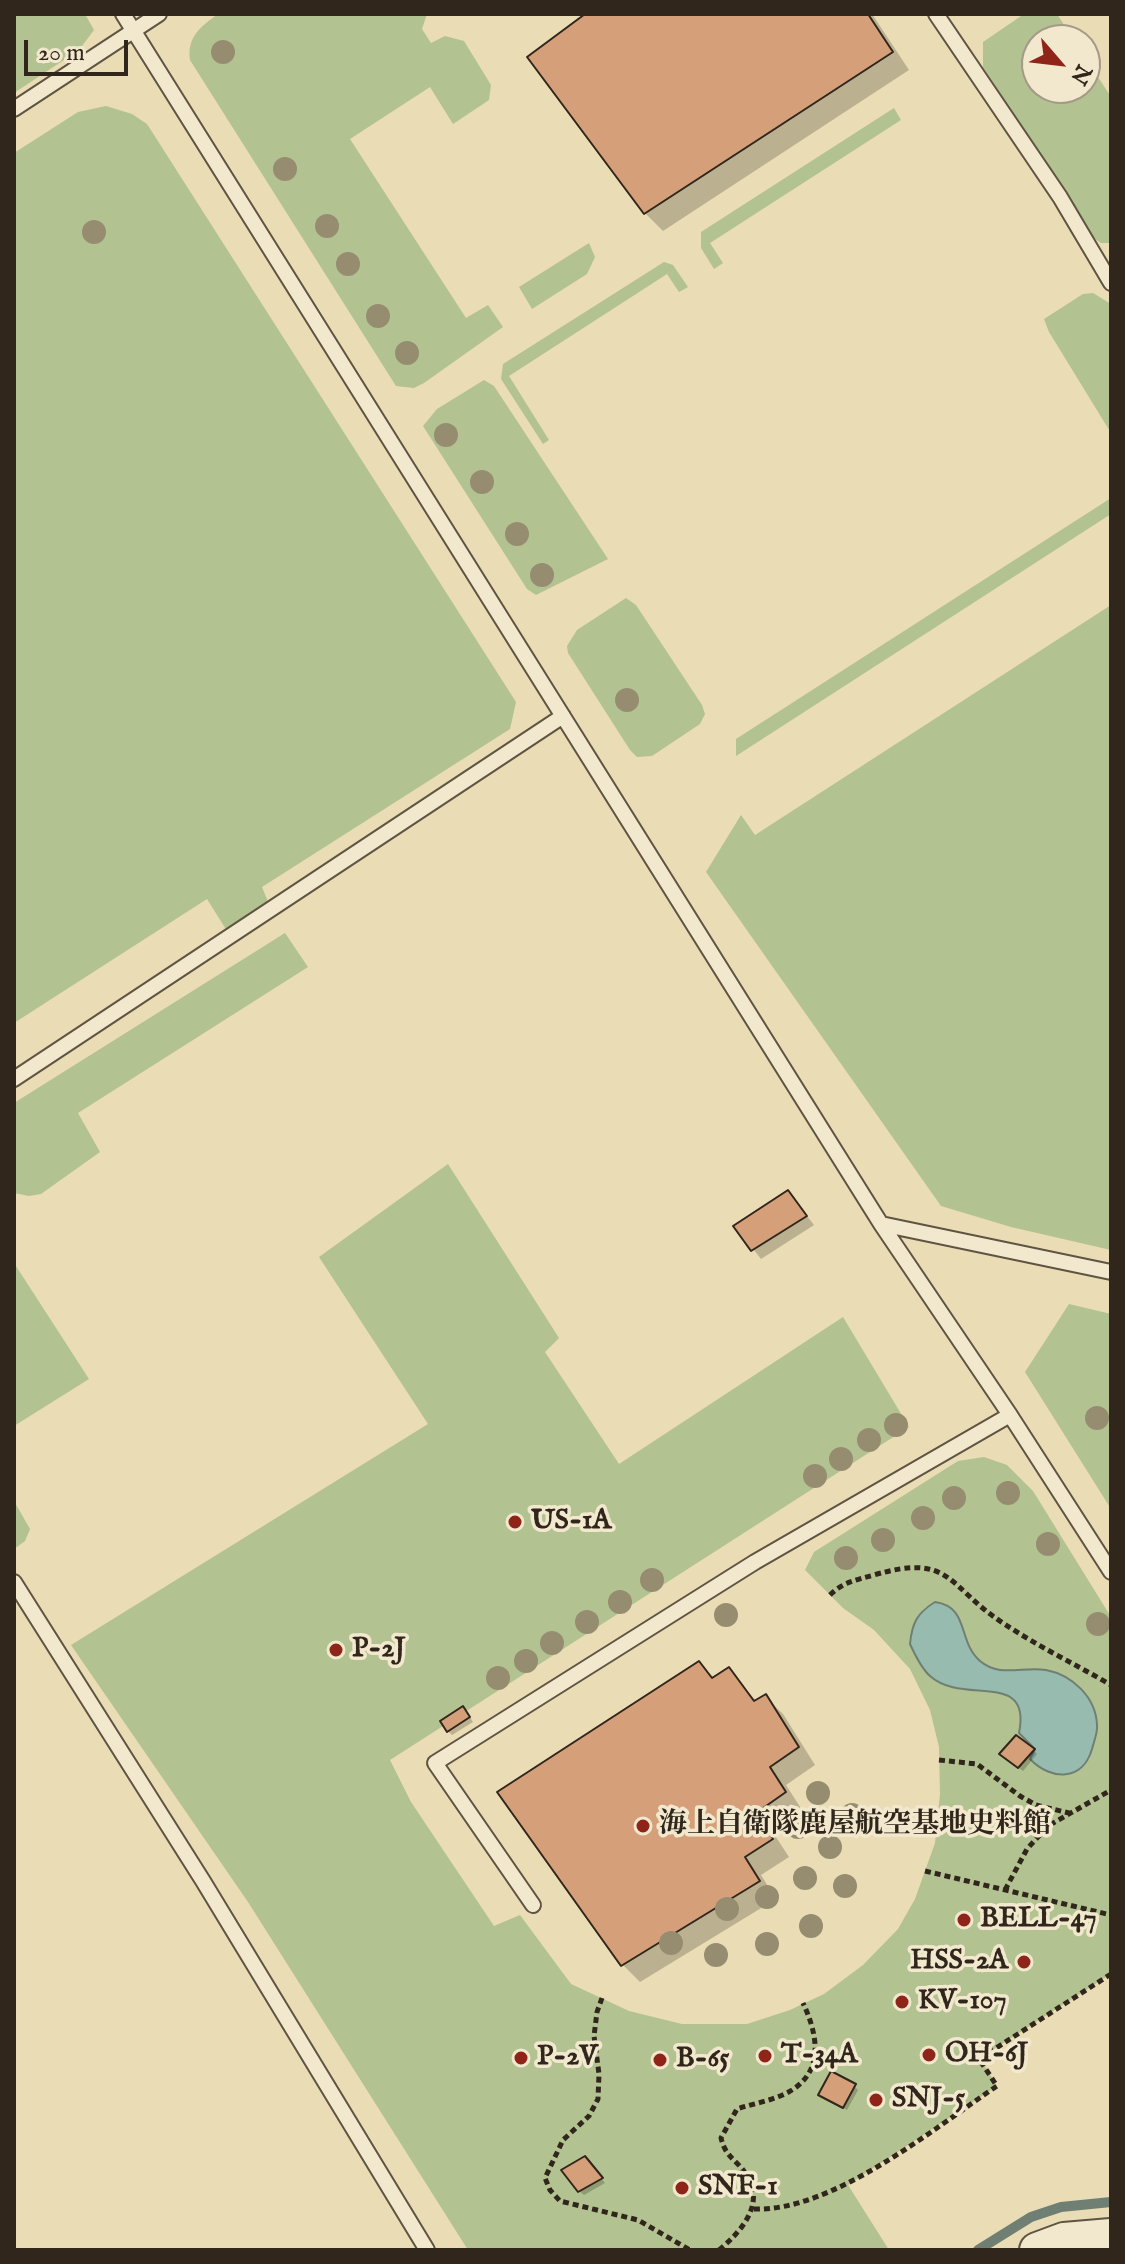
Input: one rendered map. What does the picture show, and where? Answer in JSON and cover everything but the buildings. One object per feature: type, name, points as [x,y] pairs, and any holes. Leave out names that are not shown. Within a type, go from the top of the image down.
[{"type":"street","points":[[1037,2250],[1064,2240],[1111,2236]]},
{"type":"lane","points":[[123,14],[881,1224],[1111,1572]]},
{"type":"lane","points":[[14,109],[159,14]]},
{"type":"lane","points":[[936,14],[1060,197],[1111,283]]},
{"type":"lane","points":[[14,1079],[563,716]]},
{"type":"lane","points":[[881,1224],[1111,1272]]},
{"type":"lane","points":[[533,1905],[435,1763],[755,1562],[1010,1415]]},
{"type":"lane","points":[[14,1582],[203,1881],[427,2250]]},
{"type":"path","points":[[830,1595],[842,1584],[897,1569],[925,1567],[944,1574],[1001,1622],[1111,1685]]},
{"type":"path","points":[[939,1760],[977,1764],[1036,1805],[1070,1813]]},
{"type":"path","points":[[1005,1890],[1027,1849],[1048,1826],[1102,1798],[1111,1790]]},
{"type":"path","points":[[925,1871],[1111,1915]]},
{"type":"path","points":[[754,2209],[775,2210],[817,2197],[860,2177],[997,2086],[979,2059],[1111,1974]]},
{"type":"path","points":[[602,1998],[594,2036],[599,2074],[598,2099],[589,2116],[563,2140],[545,2178],[560,2201],[638,2220],[690,2250]]},
{"type":"path","points":[[719,2250],[732,2239],[754,2209],[753,2191],[746,2174],[724,2151],[721,2138],[737,2109],[790,2091],[810,2068],[817,2050],[815,2030],[803,2003]]},
{"type":"green space","points":[[14,14],[85,14],[94,30],[79,50],[14,93]]},
{"type":"green space","points":[[218,14],[427,14],[422,29],[431,43],[445,36],[464,41],[491,85],[489,100],[453,124],[430,87],[350,139],[466,318],[488,305],[503,327],[424,383],[414,388],[396,386],[190,60],[196,33]]},
{"type":"green space","points":[[1024,14],[1057,14],[1064,24],[1021,24],[1021,104],[1101,104],[1101,82],[1111,97],[1111,243],[1101,243],[1092,237],[983,67],[983,42]]},
{"type":"green space","points":[[106,106],[132,114],[147,124],[516,702],[510,729],[262,887],[268,902],[227,931],[207,899],[14,1023],[14,153],[78,112]]},
{"type":"green space","points":[[894,108],[901,120],[710,243],[723,263],[714,269],[701,248],[701,232]]},
{"type":"green space","points":[[589,243],[595,257],[587,274],[532,309],[519,287]]},
{"type":"green space","points":[[664,262],[673,265],[688,287],[679,292],[667,274],[509,376],[549,440],[543,444],[501,379],[503,364]]},
{"type":"green space","points":[[1093,293],[1111,304],[1111,433],[1044,319],[1083,294]]},
{"type":"green space","points":[[484,380],[494,386],[608,559],[536,595],[527,589],[423,426],[437,409]]},
{"type":"green space","points":[[1111,498],[1111,514],[736,756],[736,739]]},
{"type":"green space","points":[[626,598],[636,605],[705,714],[700,724],[652,756],[637,757],[630,750],[568,653],[567,646],[577,630]]},
{"type":"green space","points":[[1111,605],[1111,1250],[1011,1227],[941,1206],[706,872],[741,815],[755,835]]},
{"type":"green space","points":[[285,933],[308,967],[78,1113],[100,1152],[41,1194],[29,1196],[14,1193],[14,1103]]},
{"type":"green space","points":[[448,1164],[559,1338],[545,1352],[619,1464],[843,1317],[909,1427],[390,1760],[411,1802],[494,1926],[520,1915],[571,1984],[629,2011],[682,2024],[747,2024],[790,2010],[824,1994],[863,1965],[898,1929],[915,1899],[935,1843],[940,1794],[939,1747],[930,1710],[910,1669],[874,1630],[843,1608],[805,1570],[814,1552],[958,1461],[984,1457],[1007,1465],[1033,1491],[1111,1617],[1111,1974],[980,2058],[997,2086],[848,2185],[889,2250],[468,2250],[248,1902],[71,1645],[428,1424],[319,1257]],"holes":[[[934,1602],[947,1606],[956,1614],[969,1647],[986,1666],[1002,1671],[1098,1726],[1089,1760],[1020,1727],[1020,1712],[1013,1698],[993,1692],[922,1610]]]},
{"type":"green space","points":[[14,1263],[89,1379],[14,1426]]},
{"type":"green space","points":[[1069,1304],[1111,1314],[1111,1509],[1025,1372]]},
{"type":"green space","points":[[14,1501],[30,1529],[25,1541],[14,1549]]},
{"type":"water","points":[[935,1602],[954,1611],[973,1653],[988,1666],[1004,1670],[1046,1670],[1065,1677],[1081,1689],[1092,1705],[1097,1728],[1088,1760],[1081,1767],[1074,1772],[1056,1774],[1030,1759],[1035,1749],[1019,1733],[1020,1713],[1015,1701],[1005,1695],[944,1684],[927,1673],[910,1644],[916,1619]]},
{"type":"waterway","points":[[978,2250],[1031,2217],[1061,2207],[1111,2202]]},
{"type":"place","name":"US-1A","points":[[515,1522]]},
{"type":"place","name":"P-2J","points":[[336,1650]]},
{"type":"place","name":"海上自衛隊鹿屋航空基地史料館","points":[[643,1826]]},
{"type":"place","name":"BELL-47","points":[[964,1920]]},
{"type":"place","name":"HSS-2A","points":[[1024,1962]]},
{"type":"place","name":"KV-107","points":[[902,2002]]},
{"type":"place","name":"OH-6J","points":[[929,2055]]},
{"type":"place","name":"T-34A","points":[[765,2056]]},
{"type":"place","name":"P-2V","points":[[521,2058]]},
{"type":"place","name":"B-65","points":[[660,2060]]},
{"type":"place","name":"SNJ-5","points":[[876,2100]]},
{"type":"place","name":"SNF-1","points":[[682,2188]]}]
